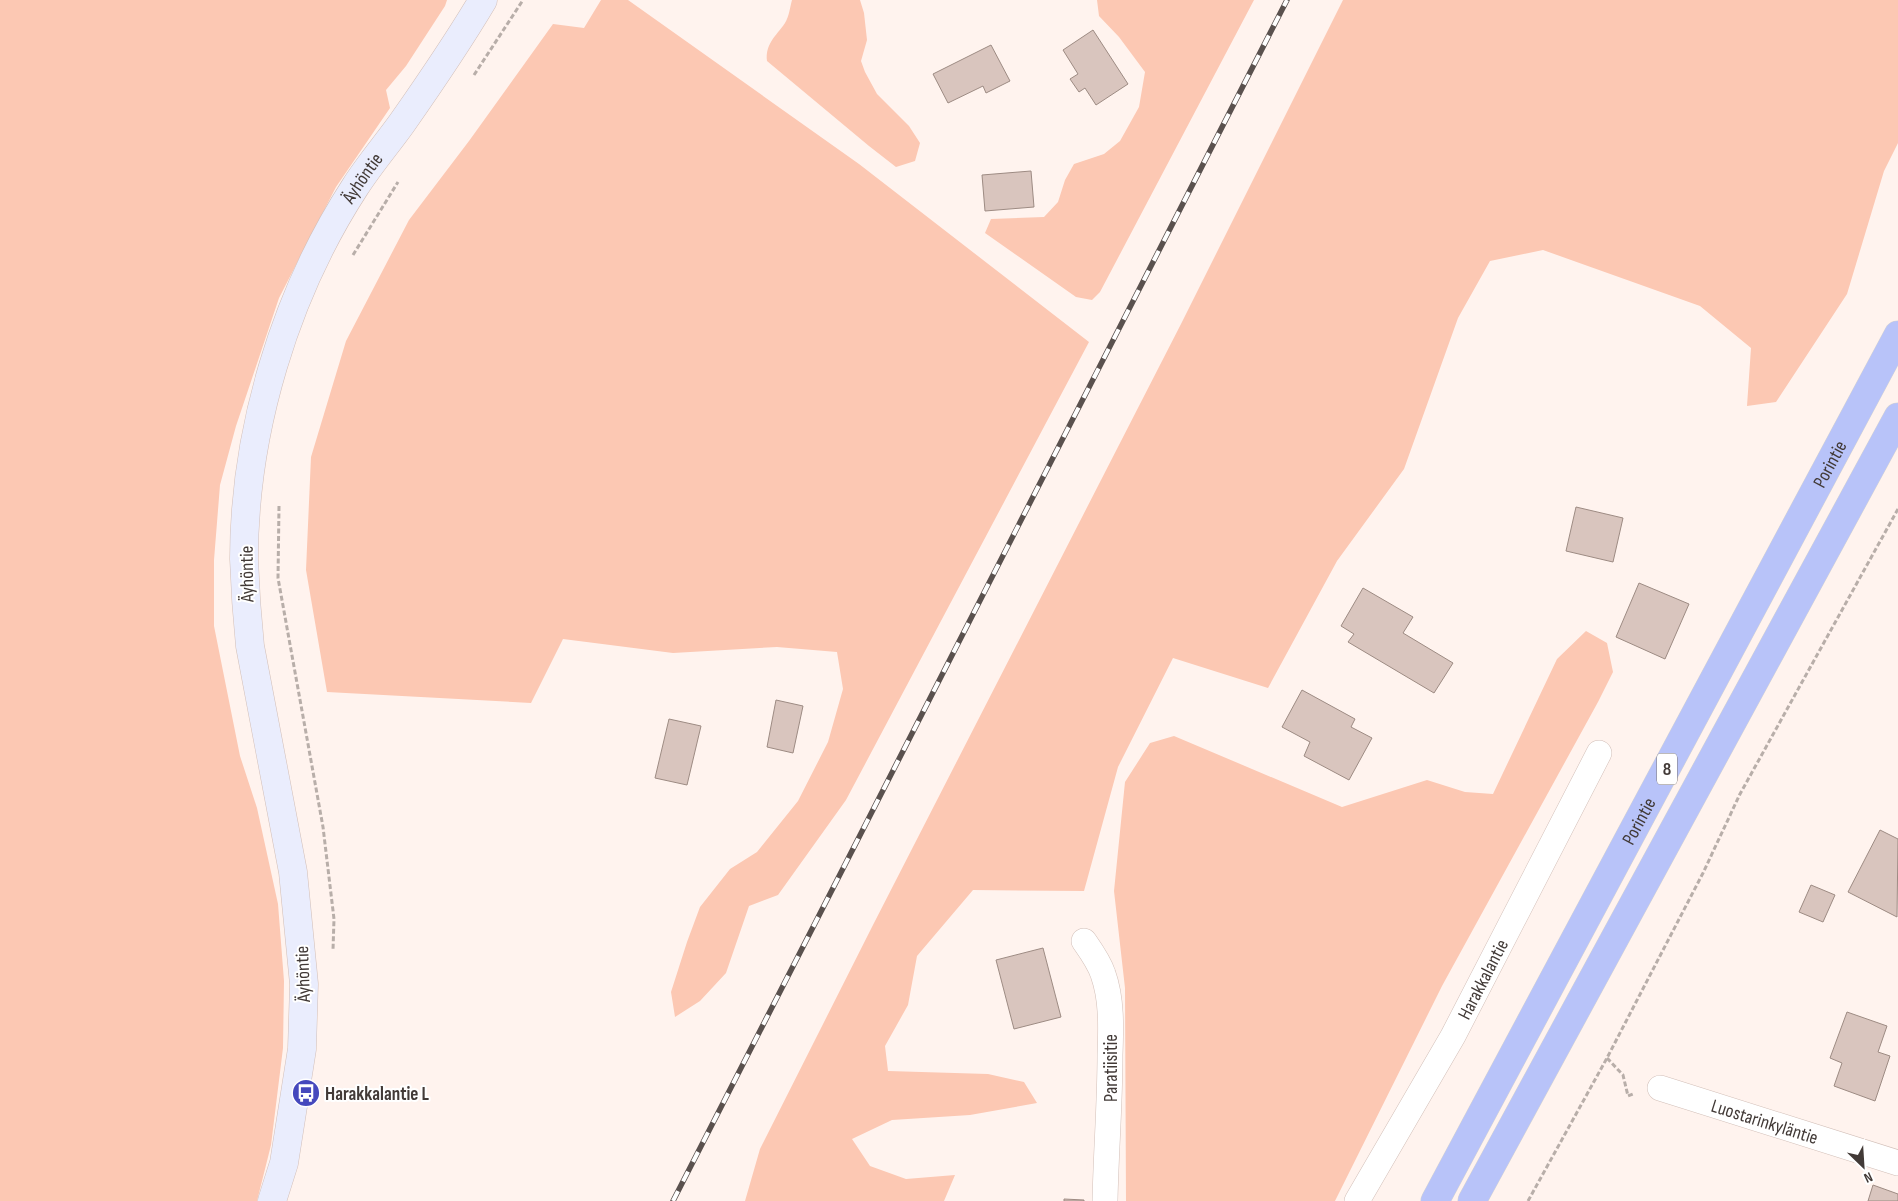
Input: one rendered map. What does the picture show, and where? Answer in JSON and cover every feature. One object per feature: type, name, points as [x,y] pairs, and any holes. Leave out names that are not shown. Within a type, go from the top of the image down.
[{"type":"highway","name":"Porintie","points":[[1435,1201],[1898,335]]},
{"type":"highway","name":"Porintie","points":[[1472,1201],[1898,417]]},
{"type":"main road","name":"Äyhöntie","points":[[272,1201],[284,1164],[302,1049],[304,984],[294,872],[250,646],[246,609],[244,559],[246,513],[253,454],[266,391],[286,327],[318,253],[355,187],[402,122],[483,0]]},
{"type":"street","name":"Harakkalantie","points":[[1357,1201],[1453,1036],[1599,753]]},
{"type":"street","name":"Paratiisitie","points":[[1084,941],[1103,974],[1109,999],[1110,1109],[1105,1201]]},
{"type":"street","name":"Luostarinkyläntie","points":[[1660,1088],[1898,1163]]},
{"type":"path","points":[[469,82],[514,17],[523,0]]},
{"type":"path","points":[[350,261],[400,178]]},
{"type":"path","points":[[279,500],[278,578],[323,827],[334,919],[333,956]]},
{"type":"path","points":[[1528,1201],[1607,1058],[1703,873],[1740,794],[1898,509]]},
{"type":"shaded area","points":[[0,0],[447,0],[406,66],[386,90],[390,108],[336,187],[279,298],[236,426],[220,485],[214,560],[214,626],[240,756],[257,808],[278,904],[284,981],[283,1048],[271,1145],[257,1201],[0,1201]]},
{"type":"shaded area","points":[[601,0],[628,0],[859,164],[1089,342],[846,800],[778,895],[749,906],[726,973],[700,1001],[675,1017],[671,992],[700,907],[730,869],[757,852],[798,801],[828,742],[843,689],[837,652],[777,647],[673,653],[563,639],[531,703],[327,692],[306,570],[311,457],[346,341],[409,220],[469,141],[553,24],[584,28]]},
{"type":"shaded area","points":[[792,0],[860,0],[864,13],[867,40],[861,61],[877,94],[909,126],[920,143],[915,161],[896,167],[767,61],[769,45],[786,21]]},
{"type":"shaded area","points":[[1097,0],[1254,0],[1100,292],[1092,300],[1076,297],[985,233],[991,219],[1044,217],[1058,202],[1065,180],[1074,164],[1104,154],[1120,141],[1139,107],[1145,72],[1119,37],[1099,16]]},
{"type":"shaded area","points":[[1343,0],[1898,0],[1898,143],[1884,171],[1847,294],[1776,402],[1747,406],[1751,348],[1700,306],[1543,250],[1490,261],[1458,318],[1404,469],[1337,561],[1268,688],[1173,658],[1118,767],[1084,891],[973,890],[917,956],[908,1005],[885,1046],[888,1071],[988,1074],[1024,1082],[1037,1103],[970,1115],[892,1120],[852,1139],[870,1166],[906,1179],[955,1175],[944,1201],[745,1201],[760,1149],[1181,324]]},
{"type":"shaded area","points":[[1586,631],[1607,643],[1613,672],[1442,986],[1335,1201],[1126,1201],[1125,988],[1114,891],[1125,782],[1150,743],[1174,736],[1342,807],[1427,780],[1465,792],[1493,794],[1557,659]]},
{"type":"building","points":[[1093,30],[1128,84],[1096,105],[1085,88],[1079,92],[1070,79],[1078,74],[1063,50]]},
{"type":"building","points":[[991,45],[1010,81],[986,93],[983,86],[948,103],[933,74]]},
{"type":"building","points":[[1031,171],[1034,207],[985,211],[982,175]]},
{"type":"building","points":[[1576,507],[1623,518],[1613,562],[1566,551]]},
{"type":"building","points":[[1639,583],[1689,604],[1665,659],[1616,637]]},
{"type":"building","points":[[1363,588],[1413,617],[1403,633],[1453,663],[1434,693],[1348,642],[1354,634],[1341,626]]},
{"type":"building","points":[[1302,690],[1355,719],[1351,727],[1372,738],[1349,780],[1304,756],[1310,742],[1282,727]]},
{"type":"building","points":[[776,700],[803,706],[793,753],[767,747]]},
{"type":"building","points":[[669,719],[701,726],[687,785],[655,778]]},
{"type":"building","points":[[1880,830],[1898,839],[1897,917],[1848,892]]},
{"type":"building","points":[[1811,885],[1835,895],[1823,922],[1799,912]]},
{"type":"building","points":[[1043,948],[1061,1017],[1014,1029],[996,960]]},
{"type":"building","points":[[1847,1012],[1887,1026],[1878,1052],[1890,1056],[1875,1101],[1834,1086],[1842,1063],[1830,1058]]},
{"type":"building","points":[[1873,1185],[1898,1194],[1898,1201],[1868,1201]]},
{"type":"building","points":[[1064,1199],[1084,1200],[1084,1201],[1064,1201]]},
{"type":"railway","points":[[673,1201],[1287,0]]},
{"type":"place","name":"Harakkalantie L","points":[[306,1093]]}]
